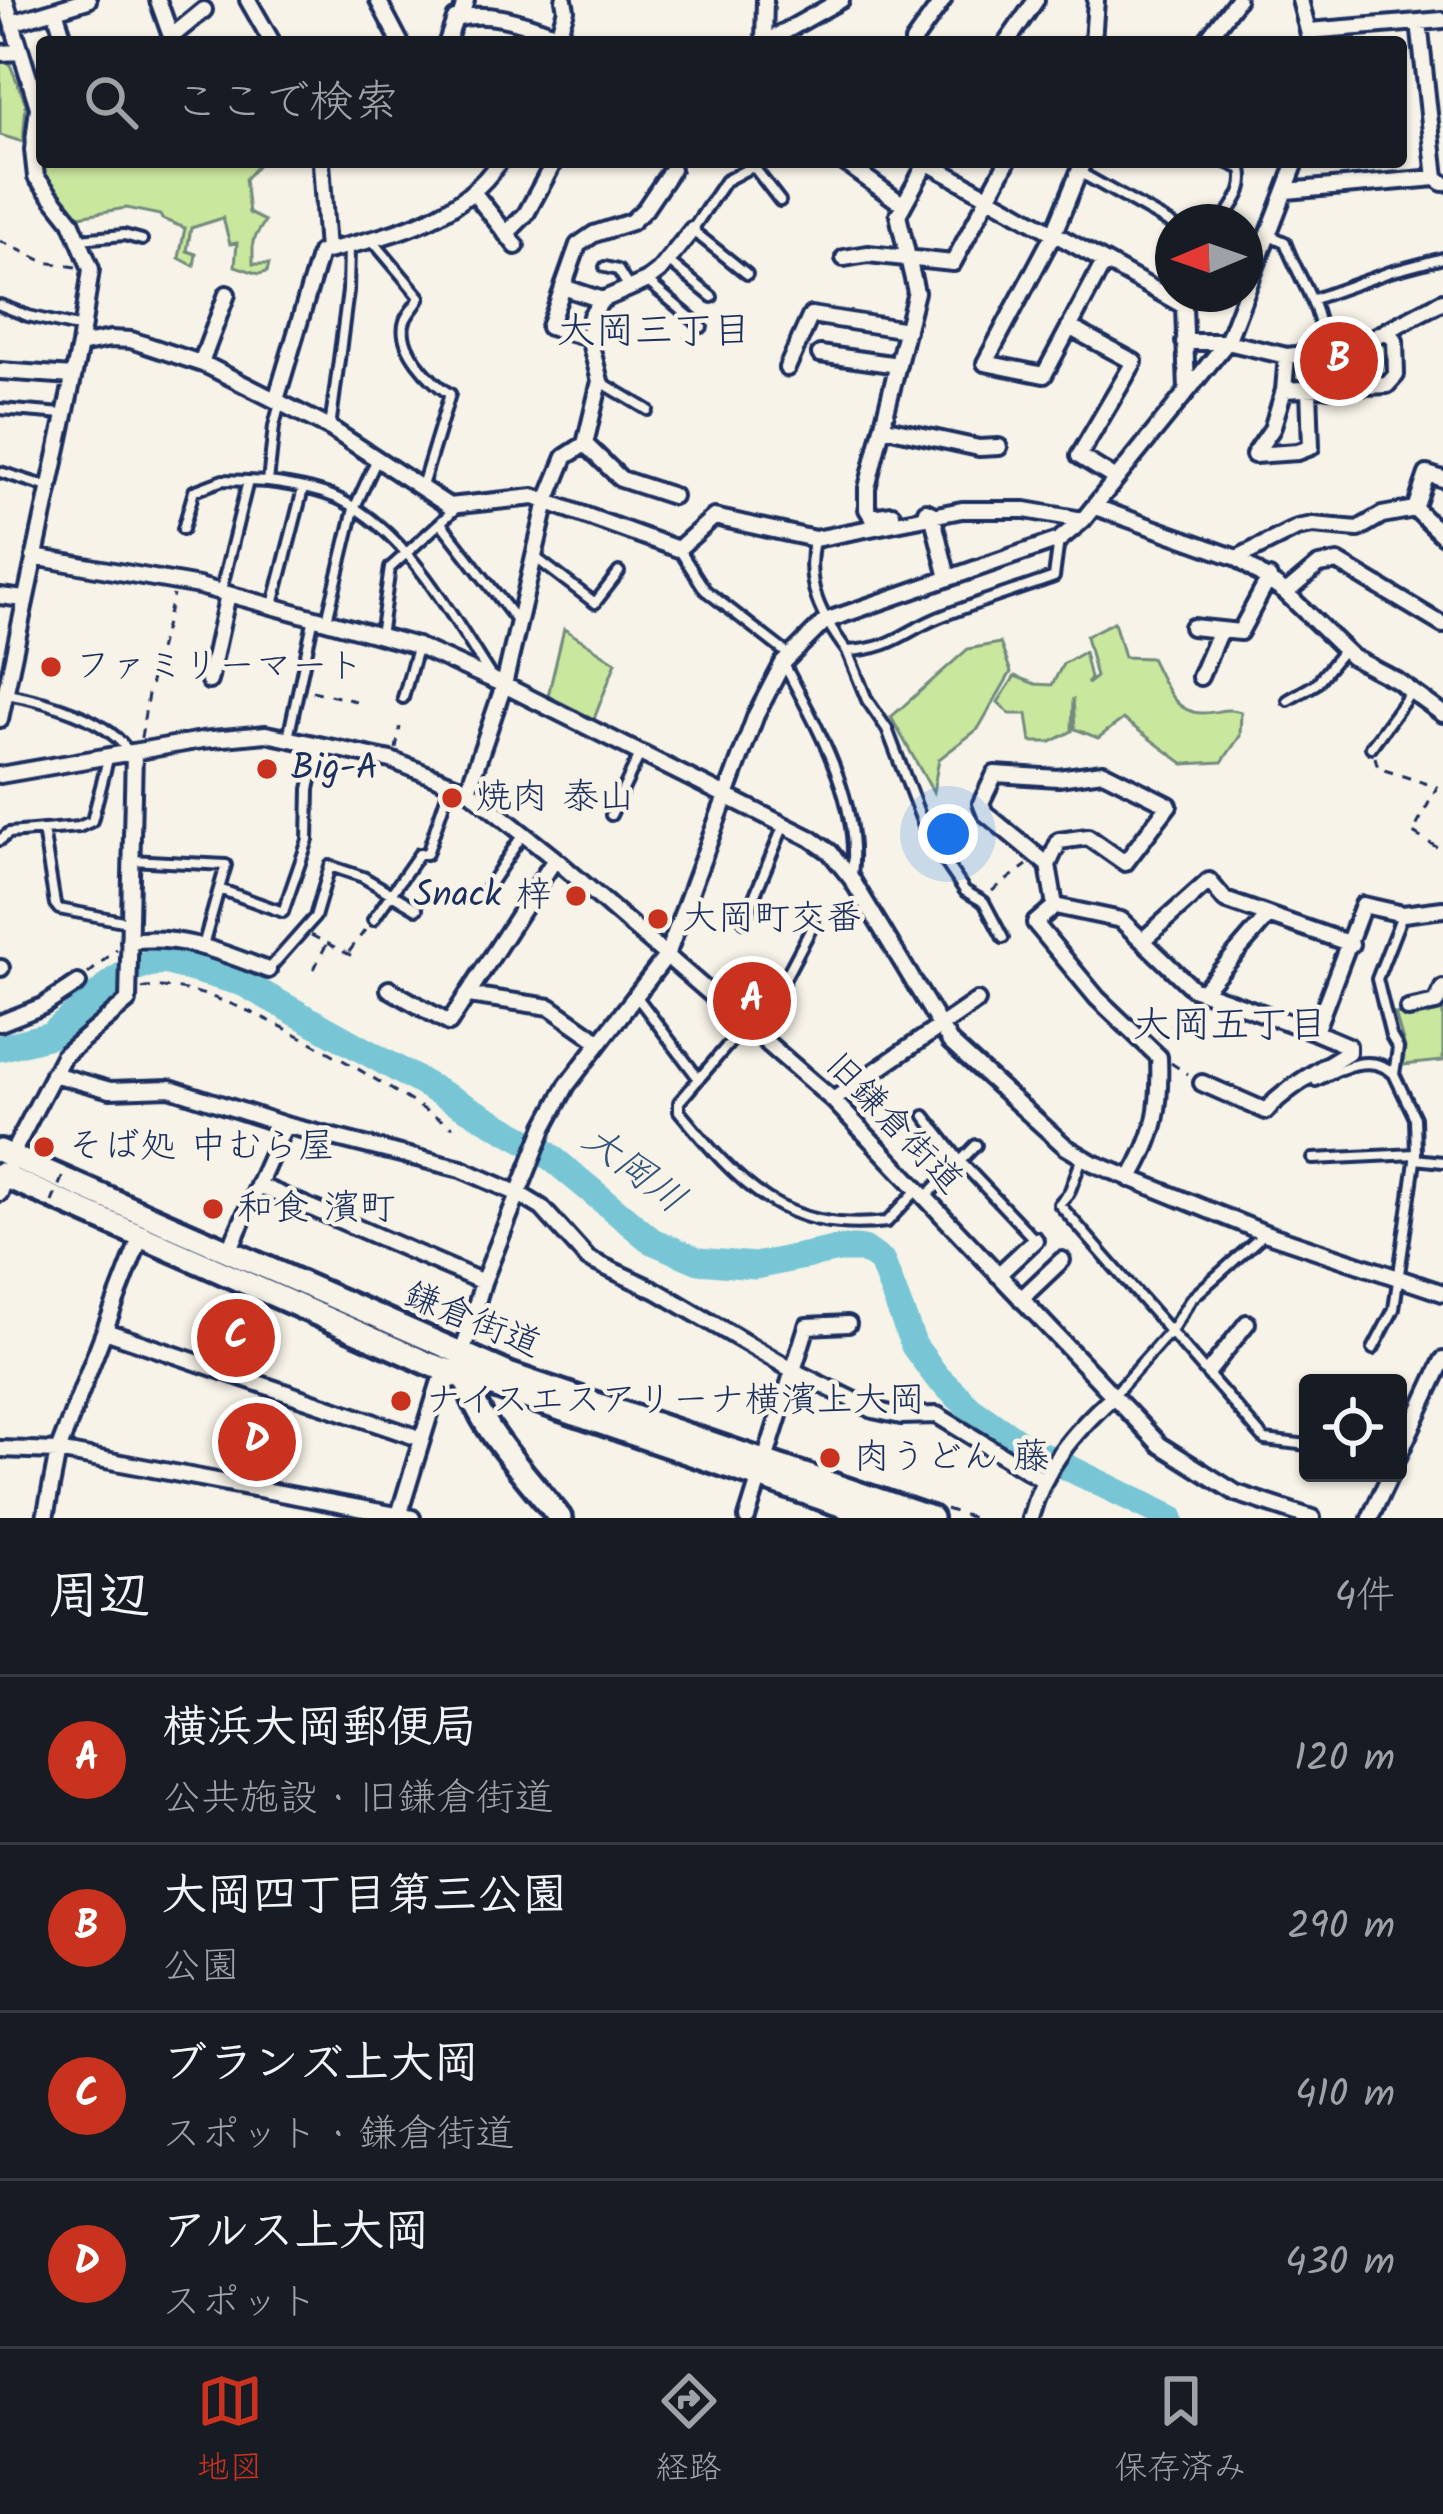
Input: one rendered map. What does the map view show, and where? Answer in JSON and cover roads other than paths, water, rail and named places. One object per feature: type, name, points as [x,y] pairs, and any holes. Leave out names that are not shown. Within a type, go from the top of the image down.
[{"type":"main road","name":"鎌倉街道","points":[[4,1170],[141,1237],[463,1365],[762,1470],[879,1518]]},
{"type":"main road","name":"鎌倉街道","points":[[4,1170],[229,1252],[463,1365]]},
{"type":"main road","points":[[463,1365],[486,1420],[560,1518]]},
{"type":"main road","name":"鎌倉街道","points":[[762,1470],[938,1513]]},
{"type":"street","points":[[4,0],[36,101]]},
{"type":"street","points":[[12,22],[88,0]]},
{"type":"street","points":[[158,0],[171,36]]},
{"type":"street","points":[[248,0],[269,36]]},
{"type":"street","points":[[460,18],[466,0]]},
{"type":"street","points":[[558,36],[566,10],[564,0]]},
{"type":"street","points":[[765,0],[765,36]]},
{"type":"street","points":[[776,36],[841,0]]},
{"type":"street","points":[[918,36],[943,0]]},
{"type":"street","points":[[1011,36],[1036,0]]},
{"type":"street","points":[[1093,36],[1096,0]]},
{"type":"street","points":[[1210,36],[1238,0]]},
{"type":"street","points":[[1300,0],[1310,36],[1443,20]]},
{"type":"street","points":[[380,2],[397,36]]},
{"type":"street","points":[[175,36],[198,9]]},
{"type":"street","points":[[55,10],[62,36]]},
{"type":"street","points":[[449,36],[455,19],[506,18],[552,36]]},
{"type":"street","points":[[1286,191],[1440,180],[1419,22]]},
{"type":"street","points":[[786,31],[793,36]]},
{"type":"street","points":[[0,53],[21,52]]},
{"type":"street","points":[[0,719],[80,345],[90,267],[70,221],[36,177],[36,124]]},
{"type":"street","points":[[321,168],[327,251]]},
{"type":"street","points":[[278,401],[316,258],[406,231],[474,193],[494,168]]},
{"type":"street","points":[[474,193],[511,240],[551,168]]},
{"type":"street","points":[[852,168],[902,204]]},
{"type":"street","points":[[923,168],[902,204],[898,228],[916,292],[870,468],[867,509],[872,517],[932,514],[948,578]]},
{"type":"street","points":[[936,168],[1053,235],[1155,285]]},
{"type":"street","points":[[844,258],[868,254],[953,263],[1004,168]]},
{"type":"street","points":[[1084,168],[985,363],[1044,375],[1104,262]]},
{"type":"street","points":[[0,1449],[58,1451],[403,1517],[439,1384],[463,1365],[483,1282],[545,1126],[567,1085],[667,956],[756,715],[787,659],[825,621],[1059,540],[1083,520],[1227,342],[1294,168]]},
{"type":"street","points":[[589,338],[549,327],[578,245],[594,234],[631,222],[672,169]]},
{"type":"street","points":[[468,790],[520,625],[547,501],[565,457],[585,444],[600,381],[589,338],[591,316],[602,300],[646,281],[692,230]]},
{"type":"street","points":[[563,287],[602,300]]},
{"type":"street","points":[[201,363],[227,294]]},
{"type":"street","points":[[1184,342],[1227,342],[1287,356],[1322,352],[1388,331],[1443,301]]},
{"type":"street","points":[[1187,312],[1187,391]]},
{"type":"street","points":[[787,368],[811,315],[908,330]]},
{"type":"street","points":[[1069,328],[1134,362],[1079,456],[1116,478]]},
{"type":"street","points":[[1284,389],[1387,385],[1396,375],[1395,341],[1388,331]]},
{"type":"street","points":[[80,345],[130,340],[201,363],[330,428],[456,508],[518,496],[547,501],[678,549],[714,517],[814,539],[962,510],[1025,510],[1083,520]]},
{"type":"street","points":[[820,354],[898,365]]},
{"type":"street","points":[[1287,356],[1284,389],[1272,429],[1254,455],[1310,447],[1310,389]]},
{"type":"street","points":[[0,371],[73,376]]},
{"type":"street","points":[[882,427],[980,448],[999,447]]},
{"type":"street","points":[[585,444],[621,479],[674,496]]},
{"type":"street","points":[[1415,509],[1427,474],[1443,478]]},
{"type":"street","points":[[1095,506],[1237,558],[1269,578],[1344,650],[1443,714]]},
{"type":"street","points":[[1237,558],[1297,528],[1358,529],[1382,515],[1415,509]]},
{"type":"street","points":[[1415,509],[1443,536]]},
{"type":"street","points":[[34,556],[224,593],[417,646],[784,825],[830,852],[851,878],[938,1027],[1000,1090],[1082,1157],[1265,1233],[1443,1293]]},
{"type":"street","points":[[1286,593],[1319,565],[1338,562],[1443,625]]},
{"type":"street","points":[[1192,627],[1240,632],[1269,578]]},
{"type":"street","points":[[209,681],[224,593]]},
{"type":"street","points":[[0,596],[24,599]]},
{"type":"street","points":[[1200,677],[1220,630]]},
{"type":"street","name":"旧鎌倉街道","points":[[0,775],[254,734],[393,761],[468,790],[555,859],[833,1100],[1160,1445],[1198,1472],[1251,1499],[1312,1518]]},
{"type":"street","points":[[4,1170],[63,1056],[128,1001],[135,753]]},
{"type":"street","points":[[1043,861],[1059,842],[1088,837],[1125,863],[1169,806],[1103,772],[1058,778],[995,774],[981,803],[985,812],[1043,861],[1055,906]]},
{"type":"street","points":[[389,989],[449,1023],[555,859]]},
{"type":"street","points":[[1143,940],[1209,881],[1226,900],[1351,944]]},
{"type":"street","points":[[1315,1032],[1363,905],[1403,914],[1443,909]]},
{"type":"street","points":[[1055,906],[1121,920],[1192,988],[1348,1046],[1348,1052],[1275,1099],[1266,1111],[1202,1083]]},
{"type":"street","points":[[1055,906],[1035,923],[1097,998],[1159,1057],[1161,1099],[1151,1142],[1130,1179]]},
{"type":"street","points":[[1202,991],[1268,916]]},
{"type":"street","points":[[129,945],[164,939],[203,946],[268,970]]},
{"type":"street","points":[[0,1023],[43,1006],[78,983]]},
{"type":"street","points":[[1408,1009],[1436,1003],[1443,988]]},
{"type":"street","points":[[469,995],[550,1007],[600,1042]]},
{"type":"street","points":[[833,1100],[976,1000]]},
{"type":"street","points":[[53,1074],[110,1090],[170,1088],[285,1125],[461,1169],[542,1208],[588,1259],[657,1291],[794,1371],[873,1410],[901,1416],[938,1415],[1044,1478]]},
{"type":"street","points":[[229,1252],[285,1125]]},
{"type":"street","points":[[258,1185],[483,1282]]},
{"type":"street","points":[[45,1518],[58,1451],[141,1237]]},
{"type":"street","points":[[998,1275],[1035,1240]]},
{"type":"street","points":[[1021,1299],[1062,1260]]},
{"type":"street","points":[[1209,1371],[1246,1323]]},
{"type":"street","points":[[747,1518],[807,1326],[848,1324]]},
{"type":"street","points":[[105,1331],[422,1439]]},
{"type":"street","points":[[1407,1438],[1443,1360]]},
{"type":"street","points":[[1030,1518],[1044,1478],[1061,1449],[1112,1397]]},
{"type":"street","points":[[1370,1518],[1387,1482]]},
{"type":"lane","points":[[747,168],[725,181],[692,230],[747,274]]},
{"type":"lane","points":[[757,168],[780,201]]},
{"type":"lane","points":[[1084,168],[1155,213]]},
{"type":"lane","points":[[1236,204],[1244,179],[1240,168]]},
{"type":"lane","points":[[79,239],[124,235],[142,240]]},
{"type":"lane","points":[[1269,235],[1285,242],[1314,299],[1323,326],[1322,352]]},
{"type":"lane","points":[[372,240],[420,297],[405,320],[405,337],[429,378],[450,394],[421,488]]},
{"type":"lane","points":[[330,428],[348,291],[349,246]]},
{"type":"lane","points":[[1314,299],[1443,258]]},
{"type":"lane","points":[[668,261],[712,297]]},
{"type":"lane","points":[[605,267],[618,270],[630,290]]},
{"type":"lane","points":[[646,281],[702,327]]},
{"type":"lane","points":[[0,305],[82,328]]},
{"type":"lane","points":[[600,381],[648,410]]},
{"type":"lane","points":[[268,482],[278,401]]},
{"type":"lane","points":[[0,409],[64,414]]},
{"type":"lane","points":[[288,738],[354,509],[376,461]]},
{"type":"lane","points":[[0,472],[48,487]]},
{"type":"lane","points":[[182,530],[194,491],[223,480],[268,482],[341,500],[389,535],[499,682]]},
{"type":"lane","points":[[224,593],[248,481]]},
{"type":"lane","points":[[273,607],[303,489]]},
{"type":"lane","points":[[380,636],[389,572],[456,508]]},
{"type":"lane","points":[[441,523],[520,625]]},
{"type":"lane","points":[[814,539],[809,575],[825,621],[847,651],[867,700],[887,728],[928,837],[965,891],[984,902],[1003,938]]},
{"type":"lane","points":[[847,651],[895,643],[940,616],[1054,577],[1059,540]]},
{"type":"lane","points":[[678,549],[706,590],[787,659],[831,753],[855,850],[851,878]]},
{"type":"lane","points":[[535,556],[595,603],[619,572]]},
{"type":"lane","points":[[403,698],[417,646]]},
{"type":"lane","points":[[1288,700],[1316,684],[1344,650]]},
{"type":"lane","points":[[1371,747],[1412,690]]},
{"type":"lane","points":[[4,691],[96,724],[135,753]]},
{"type":"lane","points":[[219,889],[283,912],[308,840],[309,789],[319,744]]},
{"type":"lane","points":[[611,815],[640,754]]},
{"type":"lane","points":[[0,840],[9,833],[79,827],[92,821],[108,758]]},
{"type":"lane","points":[[373,920],[419,854],[427,854],[451,782]]},
{"type":"lane","points":[[744,921],[784,825]]},
{"type":"lane","points":[[43,830],[59,909],[129,922]]},
{"type":"lane","points":[[486,890],[523,833]]},
{"type":"lane","points":[[130,860],[226,865],[203,946]]},
{"type":"lane","points":[[268,970],[315,916],[330,866],[393,892],[418,908]]},
{"type":"lane","points":[[1394,1074],[1398,1048],[1377,979],[1403,914]]},
{"type":"lane","points":[[814,923],[773,1001],[699,1079],[680,1102],[679,1112],[719,1160],[767,1202],[802,1217],[887,1222],[976,1145]]},
{"type":"lane","points":[[637,998],[699,1079]]},
{"type":"lane","points":[[1316,1082],[1363,1064],[1383,1064],[1394,1074],[1415,1118],[1416,1156],[1389,1324],[1373,1349]]},
{"type":"lane","points":[[925,1116],[960,1161],[1035,1240]]},
{"type":"lane","points":[[1313,1159],[1416,1156],[1443,1162]]},
{"type":"lane","points":[[1082,1157],[1060,1204],[1265,1440],[1299,1444]]},
{"type":"lane","points":[[1112,1397],[1191,1300],[1265,1233]]},
{"type":"waterway","name":"大岡川","points":[[0,1048],[51,1035],[115,980],[139,966],[164,961],[243,983],[541,1149],[652,1241],[699,1261],[755,1266],[839,1249],[864,1249],[882,1262],[914,1346],[937,1377],[971,1409],[1024,1446],[1171,1518]]},
{"type":"place","name":"大岡四丁目第三公園","points":[[1339,361]]},
{"type":"place","name":"ファミリーマート","points":[[51,667]]},
{"type":"place","name":"Big-A","points":[[267,769]]},
{"type":"place","name":"焼肉 泰山","points":[[452,798]]},
{"type":"place","name":"Snack 梓","points":[[576,896]]},
{"type":"place","name":"大岡町交番","points":[[658,919]]},
{"type":"place","name":"横浜大岡郵便局","points":[[752,1001]]},
{"type":"place","name":"そば処 中むら屋","points":[[44,1147]]},
{"type":"place","name":"和食 濱町","points":[[213,1209]]},
{"type":"place","name":"ブランズ上大岡","points":[[236,1338]]},
{"type":"place","name":"ナイスエスアリーナ横濱上大岡","points":[[401,1401]]},
{"type":"place","name":"アルス上大岡","points":[[257,1442]]},
{"type":"place","name":"肉うどん 藤","points":[[830,1458]]},
{"type":"district","name":"大岡三丁目","points":[[654,333]]},
{"type":"district","name":"大岡五丁目","points":[[1230,1027]]}]
